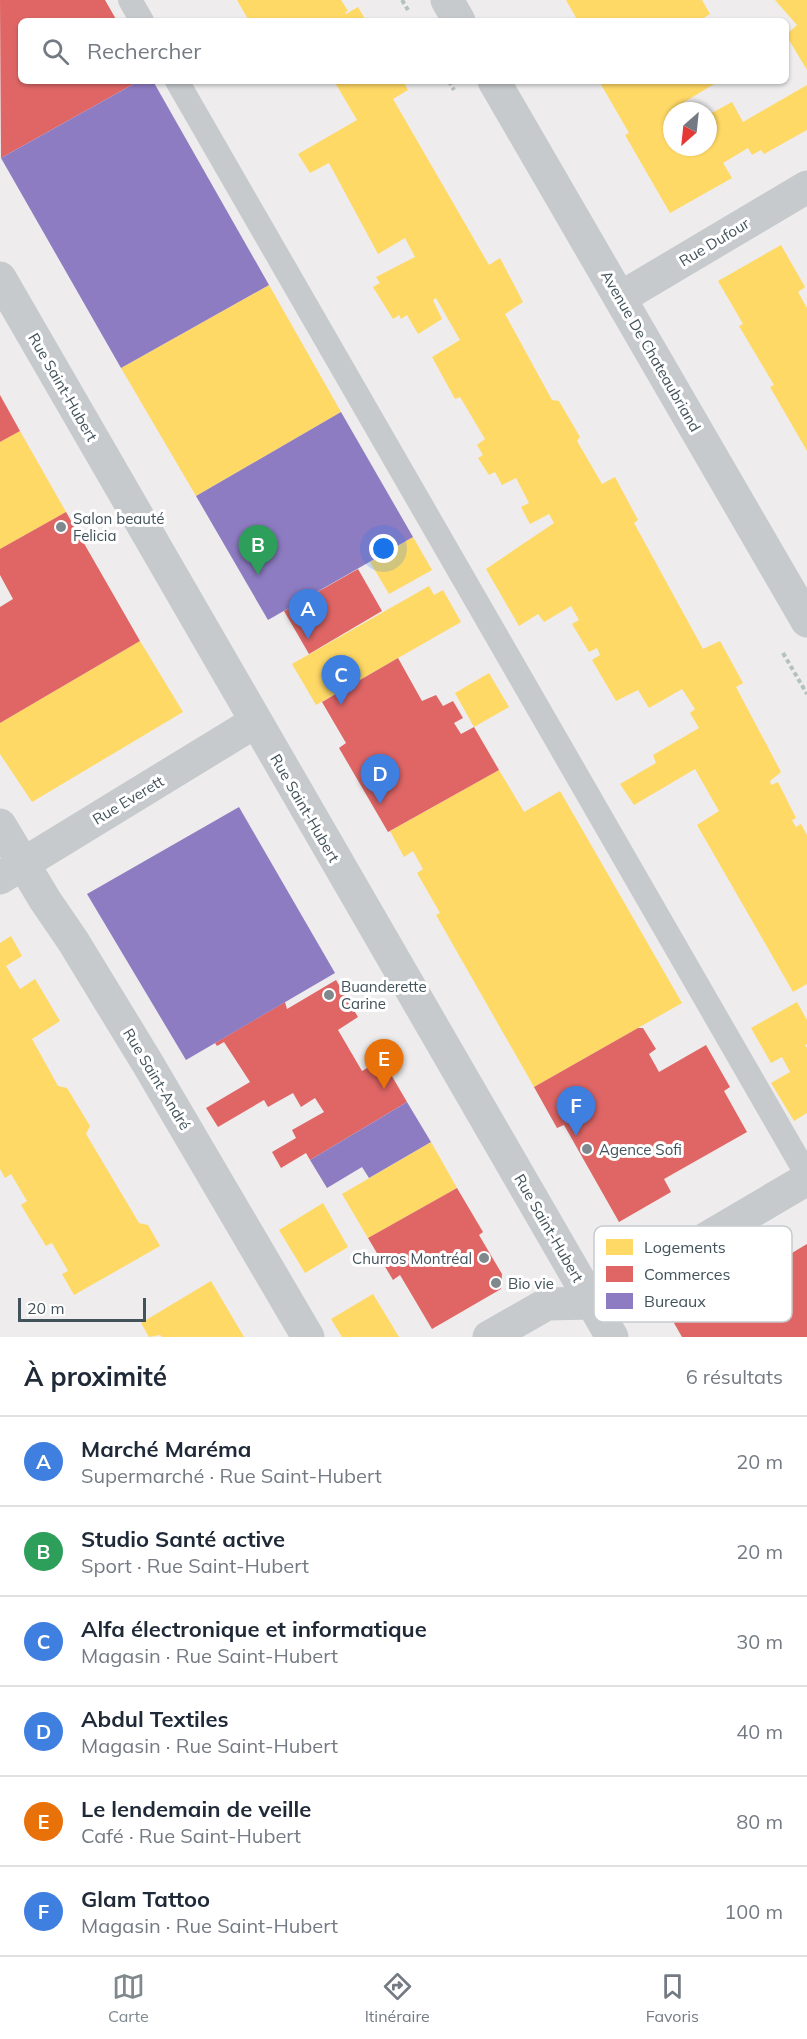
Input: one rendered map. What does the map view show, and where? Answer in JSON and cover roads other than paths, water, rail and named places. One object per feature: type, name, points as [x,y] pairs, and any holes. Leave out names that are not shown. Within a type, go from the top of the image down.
[{"type":"street","points":[[447,0],[457,18]]},
{"type":"street","name":"Avenue De Chateaubriand","points":[[496,84],[807,621]]},
{"type":"street","name":"Rue Dufour","points":[[620,298],[807,187]]},
{"type":"street","name":"Rue Saint-Hubert","points":[[0,278],[594,1306]]},
{"type":"street","name":"Rue Everett","points":[[12,871],[255,722]]},
{"type":"street","name":"Rue Saint-André","points":[[0,825],[12,871],[148,1064],[308,1337]]},
{"type":"street","points":[[726,1226],[807,1177]]},
{"type":"street","points":[[489,1337],[547,1304],[592,1303]]},
{"type":"street","name":"Rue Saint-Hubert","points":[[603,1322],[612,1337]]},
{"type":"lane","points":[[130,0],[140,18]]},
{"type":"lane","points":[[179,84],[807,1177]]},
{"type":"place","name":"Salon beauté Felicia","points":[[61,527]]},
{"type":"place","name":"Studio Santé active","points":[[258,575]]},
{"type":"place","name":"Marché Maréma","points":[[308,639]]},
{"type":"place","name":"Alfa électronique et informatique","points":[[341,705]]},
{"type":"place","name":"Abdul Textiles","points":[[380,804]]},
{"type":"place","name":"Buanderette Carine","points":[[329,995]]},
{"type":"place","name":"Le lendemain de veille","points":[[384,1089]]},
{"type":"place","name":"Glam Tattoo","points":[[576,1136]]},
{"type":"place","name":"Agence Sofi","points":[[587,1149]]},
{"type":"place","name":"Churros Montréal","points":[[484,1258]]},
{"type":"place","name":"Bio vie","points":[[496,1283]]}]
